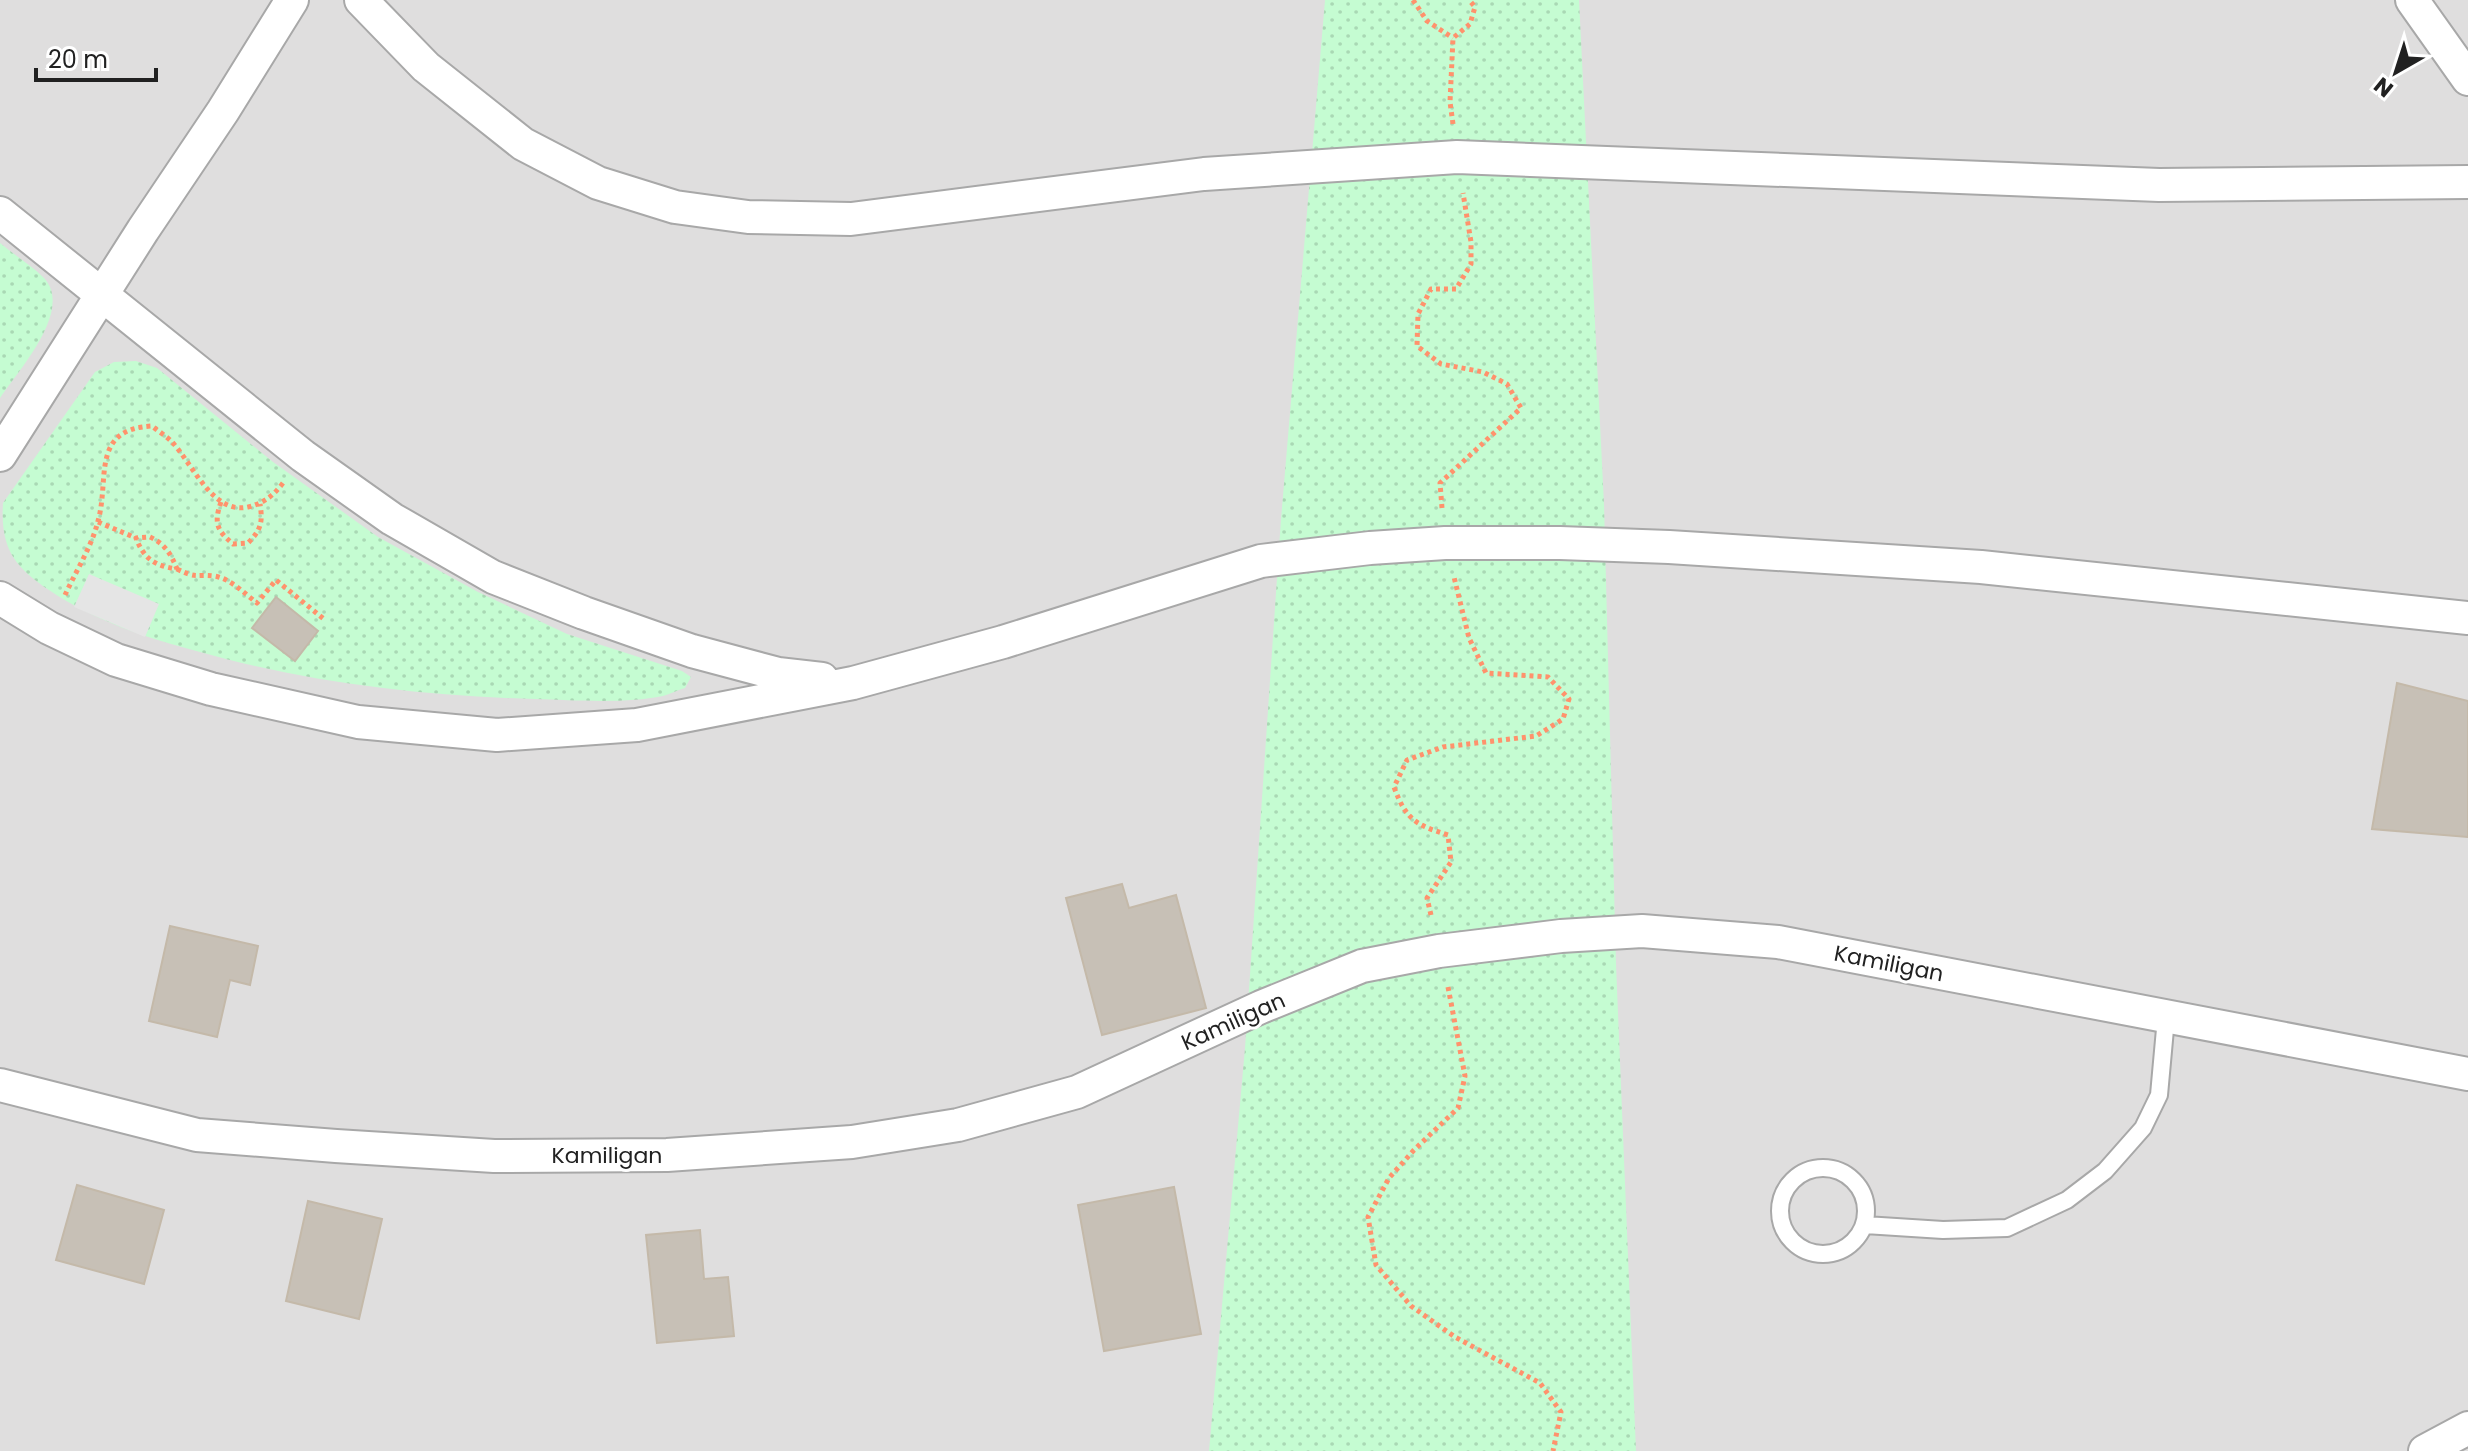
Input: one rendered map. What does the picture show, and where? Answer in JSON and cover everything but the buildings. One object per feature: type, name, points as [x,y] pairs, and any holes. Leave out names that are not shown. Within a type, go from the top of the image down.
[{"type":"street","points":[[0,455],[292,0]]},
{"type":"street","points":[[361,0],[426,67],[523,144],[598,183],[675,207],[748,217],[851,219],[997,203],[1204,174],[1457,157],[2159,185],[2468,182]]},
{"type":"street","points":[[2412,0],[2468,79]]},
{"type":"street","points":[[0,213],[303,456],[392,519],[493,577],[692,651],[778,674],[853,683]]},
{"type":"street","points":[[0,598],[49,628],[116,660],[211,689],[358,722],[497,735],[637,725],[853,683],[1003,642],[1261,561],[1445,543],[1669,547],[1966,566],[2468,618]]},
{"type":"street","name":"Kamiligan","points":[[0,1085],[197,1135],[336,1146],[494,1156],[667,1155],[852,1142],[958,1125],[1077,1092],[1261,1007],[1362,966],[1439,951],[1561,936],[1642,931],[1763,940],[2468,1074]]},
{"type":"street","points":[[2425,1451],[2468,1428]]},
{"type":"lane","points":[[1865,1225],[1943,1230],[2007,1228],[2067,1200],[2105,1171],[2143,1128],[2159,1095],[2166,1018]]},
{"type":"lane","points":[[1814,1168],[1837,1169],[1856,1182],[1866,1202],[1865,1225],[1853,1244],[1832,1254],[1809,1252],[1790,1240],[1780,1219],[1781,1196],[1794,1178],[1814,1168]]},
{"type":"path","points":[[1413,0],[1427,21],[1453,38]]},
{"type":"path","points":[[1469,0],[1475,7],[1470,24],[1453,38],[1450,102],[1471,242],[1471,264],[1456,289],[1431,289],[1418,314],[1417,346],[1441,364],[1483,372],[1507,384],[1521,408],[1440,483],[1445,543],[1469,638],[1486,673],[1548,677],[1569,699],[1563,719],[1536,736],[1443,747],[1407,760],[1394,787],[1402,809],[1416,823],[1448,835],[1451,862],[1427,898],[1465,1076],[1458,1108],[1389,1178],[1368,1217],[1376,1265],[1411,1306],[1455,1337],[1540,1383],[1561,1412],[1553,1451]]},
{"type":"path","points":[[49,628],[98,522],[104,460],[114,439],[133,427],[152,426],[172,441],[221,502],[241,508],[260,504],[274,495],[303,456]]},
{"type":"path","points":[[221,502],[215,519],[220,533],[233,544],[248,543],[258,533],[263,521],[260,504]]},
{"type":"path","points":[[98,522],[136,538],[150,537],[161,542],[171,554],[177,569]]},
{"type":"path","points":[[136,538],[151,562],[194,577],[215,576],[230,582],[257,603],[276,580],[325,620]]},
{"type":"shaded area","points":[[0,0],[2468,0],[2468,1451],[0,1451]]},
{"type":"shaded area","points":[[89,574],[159,604],[145,637],[74,607]]},
{"type":"green space","points":[[1325,0],[1579,0],[1604,504],[1616,964],[1636,1451],[1209,1451],[1245,1048],[1281,519]]},
{"type":"green space","points":[[0,243],[44,278],[51,291],[52,306],[40,340],[0,398]]},
{"type":"green space","points":[[136,361],[157,368],[273,462],[378,537],[478,592],[567,634],[682,671],[691,677],[685,688],[663,696],[599,701],[450,695],[366,686],[282,672],[180,647],[122,627],[67,601],[27,573],[12,555],[4,533],[3,503],[95,372],[114,362]]}]
